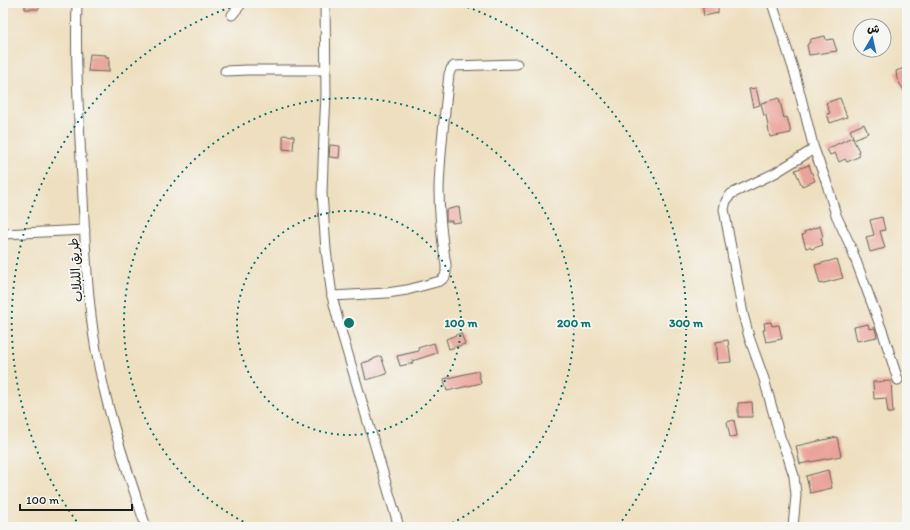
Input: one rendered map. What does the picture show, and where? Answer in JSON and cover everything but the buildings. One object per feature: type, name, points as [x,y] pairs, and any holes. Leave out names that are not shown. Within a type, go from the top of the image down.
[{"type":"street","name":"طريق اللبلاب","points":[[77,3],[77,79],[85,230],[92,324],[101,377],[109,411],[146,527]]},
{"type":"street","points":[[232,15],[242,3]]},
{"type":"street","points":[[325,3],[326,95],[322,193],[326,250],[332,296],[400,527]]},
{"type":"street","points":[[772,3],[795,74],[814,149],[826,181],[836,215],[850,245],[883,333],[898,380]]},
{"type":"street","points":[[332,296],[387,293],[407,290],[440,281],[445,277],[446,265],[440,218],[439,190],[449,74],[454,66],[517,64]]},
{"type":"street","points":[[225,71],[326,70]]},
{"type":"street","points":[[793,527],[796,495],[794,476],[780,437],[764,379],[742,314],[724,209],[726,201],[731,194],[775,173],[814,149]]},
{"type":"street","points":[[3,234],[85,230]]}]
